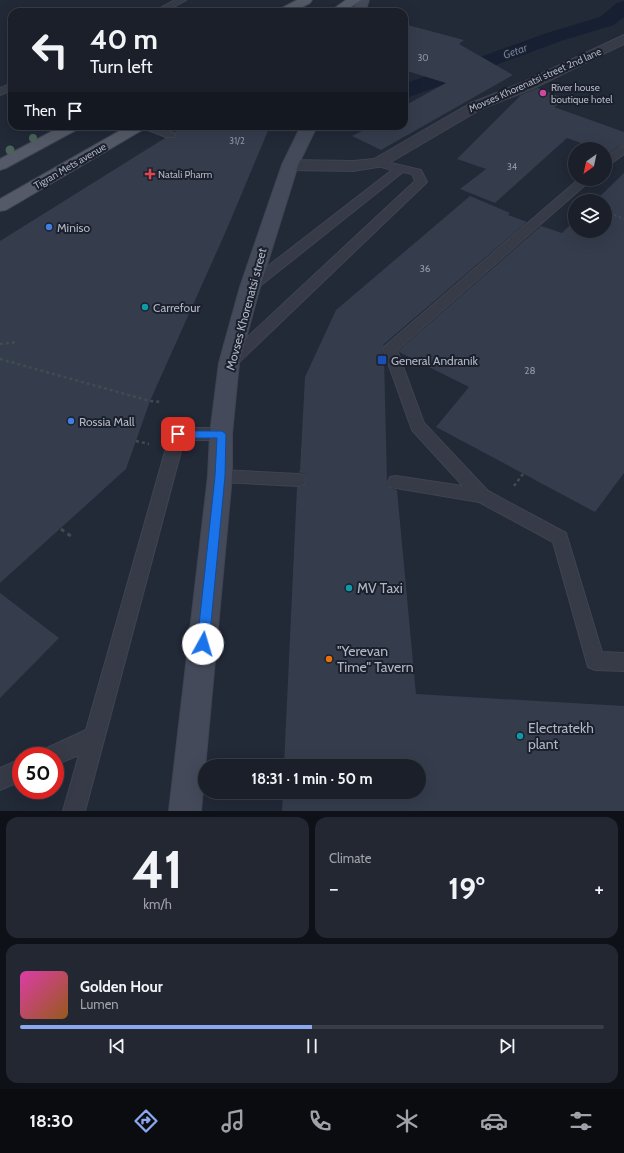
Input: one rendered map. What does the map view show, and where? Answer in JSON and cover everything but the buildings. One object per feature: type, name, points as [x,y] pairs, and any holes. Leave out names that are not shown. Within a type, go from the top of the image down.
[{"type":"main road","points":[[291,8],[306,0]]},
{"type":"main road","points":[[341,8],[355,0]]},
{"type":"main road","points":[[0,165],[66,130]]},
{"type":"main road","name":"Tigran Mets avenue","points":[[0,206],[133,130]]},
{"type":"main road","name":"Movses Khorenatsi street","points":[[185,811],[220,476],[222,434],[229,364],[250,286],[290,164],[307,130]]},
{"type":"street","name":"Movses Khorenatsi street 2nd lane","points":[[290,164],[354,166],[378,163],[476,106],[530,85],[624,39]]},
{"type":"lane","points":[[165,8],[182,0]]},
{"type":"lane","points":[[157,130],[170,135]]},
{"type":"lane","points":[[612,158],[624,149]]},
{"type":"lane","points":[[229,364],[421,182],[417,172],[378,163]]},
{"type":"lane","points":[[250,286],[401,168]]},
{"type":"lane","points":[[578,186],[390,349],[417,426],[482,496],[560,538],[595,661],[624,662]]},
{"type":"lane","points":[[74,811],[96,737],[178,434],[222,434]]},
{"type":"lane","points":[[220,476],[298,480]]},
{"type":"lane","points":[[396,482],[482,496]]},
{"type":"lane","points":[[64,751],[96,737]]},
{"type":"lane","points":[[0,779],[12,774]]},
{"type":"path","points":[[612,214],[624,218]]},
{"type":"path","points":[[0,344],[18,342]]},
{"type":"path","points":[[0,359],[150,401],[162,402]]},
{"type":"path","points":[[136,441],[149,444]]},
{"type":"path","points":[[61,529],[72,537]]},
{"type":"waterway","name":"Getar","points":[[408,91],[554,37],[607,21],[624,7]]},
{"type":"place","name":"River house boutique hotel","points":[[543,93]]},
{"type":"place","name":"Natali Pharm","points":[[150,174]]},
{"type":"place","name":"Miniso","points":[[49,227]]},
{"type":"place","name":"Carrefour","points":[[145,307]]},
{"type":"place","name":"General Andranik","points":[[382,360]]},
{"type":"place","name":"Rossia Mall","points":[[71,421]]},
{"type":"place","name":"MV Taxi","points":[[349,588]]},
{"type":"place","name":"\"Yerevan Time\" Tavern","points":[[329,659]]},
{"type":"place","name":"Electratekh plant","points":[[520,736]]},
{"type":"route","points":[[178,434],[222,434],[220,476],[203,644]]}]
